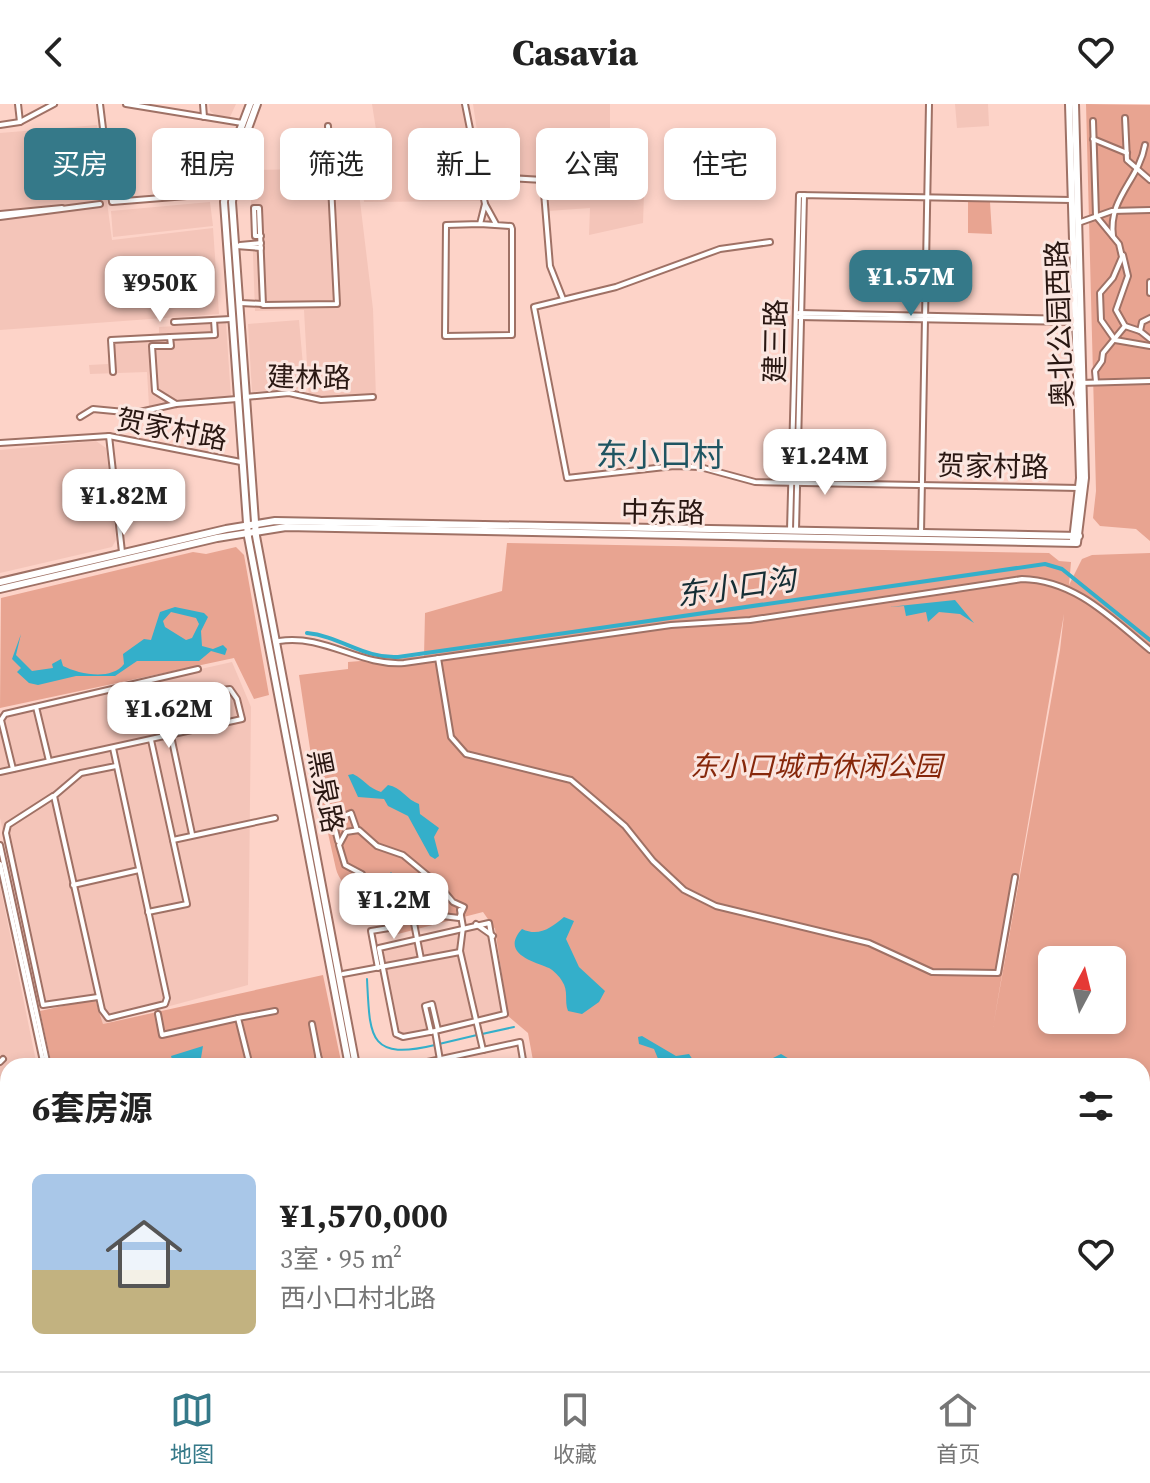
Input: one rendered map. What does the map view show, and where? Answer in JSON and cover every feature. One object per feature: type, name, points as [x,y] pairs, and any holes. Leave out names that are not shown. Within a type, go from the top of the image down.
[{"type":"main road","points":[[240,128],[250,104]]},
{"type":"main road","points":[[235,315],[234,174],[257,104]]},
{"type":"main road","name":"奥北公园西路","points":[[1072,104],[1071,200],[1078,320],[1082,488],[1075,539]]},
{"type":"main road","name":"奥北公园西路","points":[[1072,104],[1078,223],[1078,320]]},
{"type":"main road","points":[[225,200],[251,527]]},
{"type":"main road","points":[[240,398],[241,462],[251,527]]},
{"type":"main road","points":[[0,582],[251,527]]},
{"type":"main road","points":[[0,589],[251,527]]},
{"type":"main road","name":"中东路","points":[[251,527],[1075,539]]},
{"type":"main road","name":"黑泉路","points":[[251,527],[354,1058]]},
{"type":"main road","name":"中东路","points":[[793,533],[921,533],[1075,539]]},
{"type":"main road","name":"黑泉路","points":[[274,640],[348,1058]]},
{"type":"street","points":[[18,104],[20,122]]},
{"type":"street","points":[[0,125],[20,122],[54,104]]},
{"type":"street","points":[[100,104],[113,203],[152,199]]},
{"type":"street","points":[[126,104],[242,123]]},
{"type":"street","points":[[203,104],[204,117]]},
{"type":"street","points":[[465,104],[469,128]]},
{"type":"street","points":[[921,533],[929,104]]},
{"type":"street","points":[[1125,118],[1129,164],[1150,180]]},
{"type":"street","points":[[1093,121],[1096,216],[1119,244],[1128,264],[1128,276],[1116,310],[1125,326],[1140,331],[1150,339]]},
{"type":"street","points":[[174,322],[214,320],[263,304],[337,304],[328,126]]},
{"type":"street","points":[[1093,139],[1127,153]]},
{"type":"street","points":[[1113,236],[1112,211],[1137,171],[1145,145]]},
{"type":"street","points":[[520,179],[543,180],[550,266],[563,299],[616,287],[720,249],[770,242]]},
{"type":"street","name":"建三路","points":[[793,533],[801,195],[927,197]]},
{"type":"street","points":[[927,197],[1071,200]]},
{"type":"street","points":[[484,200],[496,224]]},
{"type":"street","points":[[100,204],[101,207],[0,216],[100,204]]},
{"type":"street","points":[[480,224],[485,204]]},
{"type":"street","points":[[261,236],[255,236],[254,208],[259,208],[261,236],[263,304]]},
{"type":"street","points":[[1078,223],[1112,211],[1150,210]]},
{"type":"street","points":[[480,224],[511,226],[512,229],[512,335],[445,336],[446,225],[480,224]]},
{"type":"street","points":[[1119,244],[1120,267],[1098,300],[1105,331],[1115,340],[1150,346]]},
{"type":"street","points":[[234,246],[261,246]]},
{"type":"street","points":[[1150,282],[1150,293]]},
{"type":"street","name":"贺家村路","points":[[563,299],[534,307],[567,478],[674,466],[700,467],[755,482],[1082,488]]},
{"type":"street","points":[[798,315],[1078,320]]},
{"type":"street","points":[[1140,331],[1142,322],[1150,318]]},
{"type":"street","points":[[113,372],[111,340],[215,335],[214,320]]},
{"type":"street","points":[[1096,382],[1095,371],[1103,353],[1125,326]]},
{"type":"street","points":[[170,337],[171,346],[152,346],[155,391],[176,404]]},
{"type":"street","points":[[1080,382],[1150,381]]},
{"type":"street","name":"建林路","points":[[80,417],[93,409],[135,413],[176,404],[289,393],[317,400],[373,397]]},
{"type":"street","points":[[109,436],[122,553]]},
{"type":"street","name":"贺家村路","points":[[0,443],[109,436],[241,462]]},
{"type":"street","points":[[274,640],[318,641],[355,657],[386,664],[671,625],[750,620],[1022,579],[1050,582],[1081,595],[1150,650]]},
{"type":"street","points":[[438,658],[451,737],[466,754],[571,780],[605,806],[653,861],[684,890],[716,906],[869,943],[932,972],[998,973],[1015,877]]},
{"type":"street","points":[[13,769],[1,720],[5,714],[198,669]]},
{"type":"street","points":[[0,772],[242,719],[237,699],[230,689],[212,691]]},
{"type":"street","points":[[36,707],[49,761]]},
{"type":"street","points":[[171,736],[192,834]]},
{"type":"street","points":[[148,912],[187,904],[151,740]]},
{"type":"street","points":[[54,796],[98,997],[108,1018],[165,1004],[167,998],[113,748]]},
{"type":"street","points":[[98,997],[43,1005],[6,833],[8,825],[54,796],[81,773],[116,766]]},
{"type":"street","points":[[351,813],[357,830],[377,846],[403,855],[465,909],[461,917],[426,914],[399,918],[378,906],[378,897],[366,887],[362,874],[345,865],[333,821],[351,813]]},
{"type":"street","points":[[173,840],[275,818]]},
{"type":"street","points":[[339,844],[346,832],[357,830]]},
{"type":"street","points":[[0,845],[44,1058]]},
{"type":"street","points":[[0,864],[44,1058]]},
{"type":"street","points":[[73,885],[139,870]]},
{"type":"street","points":[[449,915],[456,903]]},
{"type":"street","points":[[460,910],[463,927],[460,952],[483,1050]]},
{"type":"street","points":[[413,918],[421,959]]},
{"type":"street","points":[[380,967],[381,945],[489,923],[506,1011],[503,1016],[397,1036],[371,931],[389,928],[387,919]]},
{"type":"street","points":[[343,974],[460,952]]},
{"type":"street","points":[[434,1031],[425,1006],[432,1004],[440,1058]]},
{"type":"street","points":[[158,1014],[162,1035],[275,1011]]},
{"type":"street","points":[[238,1018],[248,1058]]},
{"type":"street","points":[[312,1024],[319,1058]]},
{"type":"street","points":[[449,1058],[520,1042],[523,1058]]},
{"type":"shaded area","points":[[209,104],[236,104],[230,117],[217,116],[210,111]]},
{"type":"shaded area","points":[[372,104],[463,104],[467,128],[408,128],[408,200],[480,201],[364,202],[392,200],[392,128],[376,128]]},
{"type":"shaded area","points":[[473,104],[610,104],[610,128],[536,128],[536,180],[520,179],[520,128],[477,128]]},
{"type":"shaded area","points":[[955,104],[988,104],[989,126],[957,128]]},
{"type":"shaded area","points":[[97,125],[97,128],[61,128]]},
{"type":"shaded area","points":[[24,131],[24,200],[107,200],[112,240],[213,228],[219,314],[0,330],[0,133]]},
{"type":"shaded area","points":[[280,169],[280,200],[360,200],[373,309],[376,398],[309,401],[304,310],[255,311],[251,200],[264,200],[264,170]]},
{"type":"shaded area","points":[[547,200],[644,200],[643,223],[589,235],[590,208],[548,211]]},
{"type":"shaded area","points":[[210,202],[213,226],[113,237],[111,211]]},
{"type":"shaded area","points":[[299,320],[305,388],[252,392],[248,324]]},
{"type":"shaded area","points":[[226,323],[231,398],[149,406],[147,372],[90,374],[89,365],[108,364],[108,337],[159,333],[159,327]]},
{"type":"shaded area","points":[[96,441],[106,448],[116,540],[112,547],[0,573],[0,450]]},
{"type":"shaded area","points":[[232,662],[251,707],[248,985],[103,1024],[95,999],[42,1009],[0,818],[0,714]]},
{"type":"shaded area","points":[[0,885],[35,1058],[0,1058]]},
{"type":"shaded area","points":[[478,926],[491,936],[505,1011],[403,1036],[398,1033],[381,948]]},
{"type":"green space","points":[[1086,104],[1150,105],[1150,541],[1136,529],[1100,526],[1093,518],[1096,491]]},
{"type":"green space","points":[[968,202],[990,202],[992,234],[968,233]]},
{"type":"green space","name":"东小口城市休闲公园","points":[[507,543],[1049,553],[1059,561],[1071,562],[1069,585],[1082,559],[1092,555],[1150,553],[1150,1058],[533,1058],[528,1033],[508,1016],[495,929],[483,912],[394,935],[389,912],[367,916],[336,869],[321,802],[318,802],[299,675],[348,669],[348,662],[424,656],[425,613],[502,591]],"holes":[[[1064,614],[1060,650],[993,1027]]]},
{"type":"green space","points":[[236,547],[244,555],[269,695],[254,699],[234,658],[0,708],[1,598],[193,552],[206,554]]},
{"type":"green space","points":[[323,975],[340,1058],[50,1058],[40,1011],[95,999],[103,1024]]},
{"type":"water","points":[[955,600],[974,623],[960,614],[939,612],[928,622],[926,612],[906,616],[904,606],[889,607]]},
{"type":"water","points":[[175,607],[204,613],[208,617],[201,631],[202,646],[213,649],[223,645],[227,649],[225,655],[211,651],[199,661],[137,661],[115,676],[76,676],[38,685],[29,683],[17,672],[21,668],[12,659],[21,634],[16,655],[32,671],[53,668],[52,664],[61,659],[63,666],[77,671],[111,673],[124,664],[123,654],[144,639],[151,640],[160,612]],"holes":[[[171,612],[196,618],[199,624],[192,638],[186,640],[165,627],[163,621]]]},
{"type":"water","points":[[353,774],[381,792],[388,785],[393,786],[419,804],[420,814],[439,828],[434,837],[439,856],[435,859],[430,856],[408,816],[388,806],[384,799],[358,797],[348,775]]},
{"type":"water","points":[[391,872],[403,886],[412,889],[404,905],[385,879]]},
{"type":"water","points":[[564,917],[574,921],[566,939],[579,967],[605,991],[599,1002],[582,1014],[568,1011],[561,979],[549,968],[522,956],[515,945],[522,929],[539,932]]},
{"type":"water","points":[[642,1036],[676,1056],[689,1054],[692,1058],[658,1058],[654,1049],[639,1044],[638,1037]]},
{"type":"water","points":[[203,1046],[201,1058],[171,1056]]},
{"type":"waterway","name":"东小口沟","points":[[307,633],[330,638],[374,655],[398,657],[1045,564],[1062,569],[1150,640]]},
{"type":"waterway","points":[[367,979],[369,1016],[377,1040],[397,1050],[435,1045]]},
{"type":"waterway","points":[[482,1034],[514,1027]]},
{"type":"waterway","points":[[439,1044],[477,1035]]},
{"type":"district","name":"东小口村","points":[[660,455]]}]
